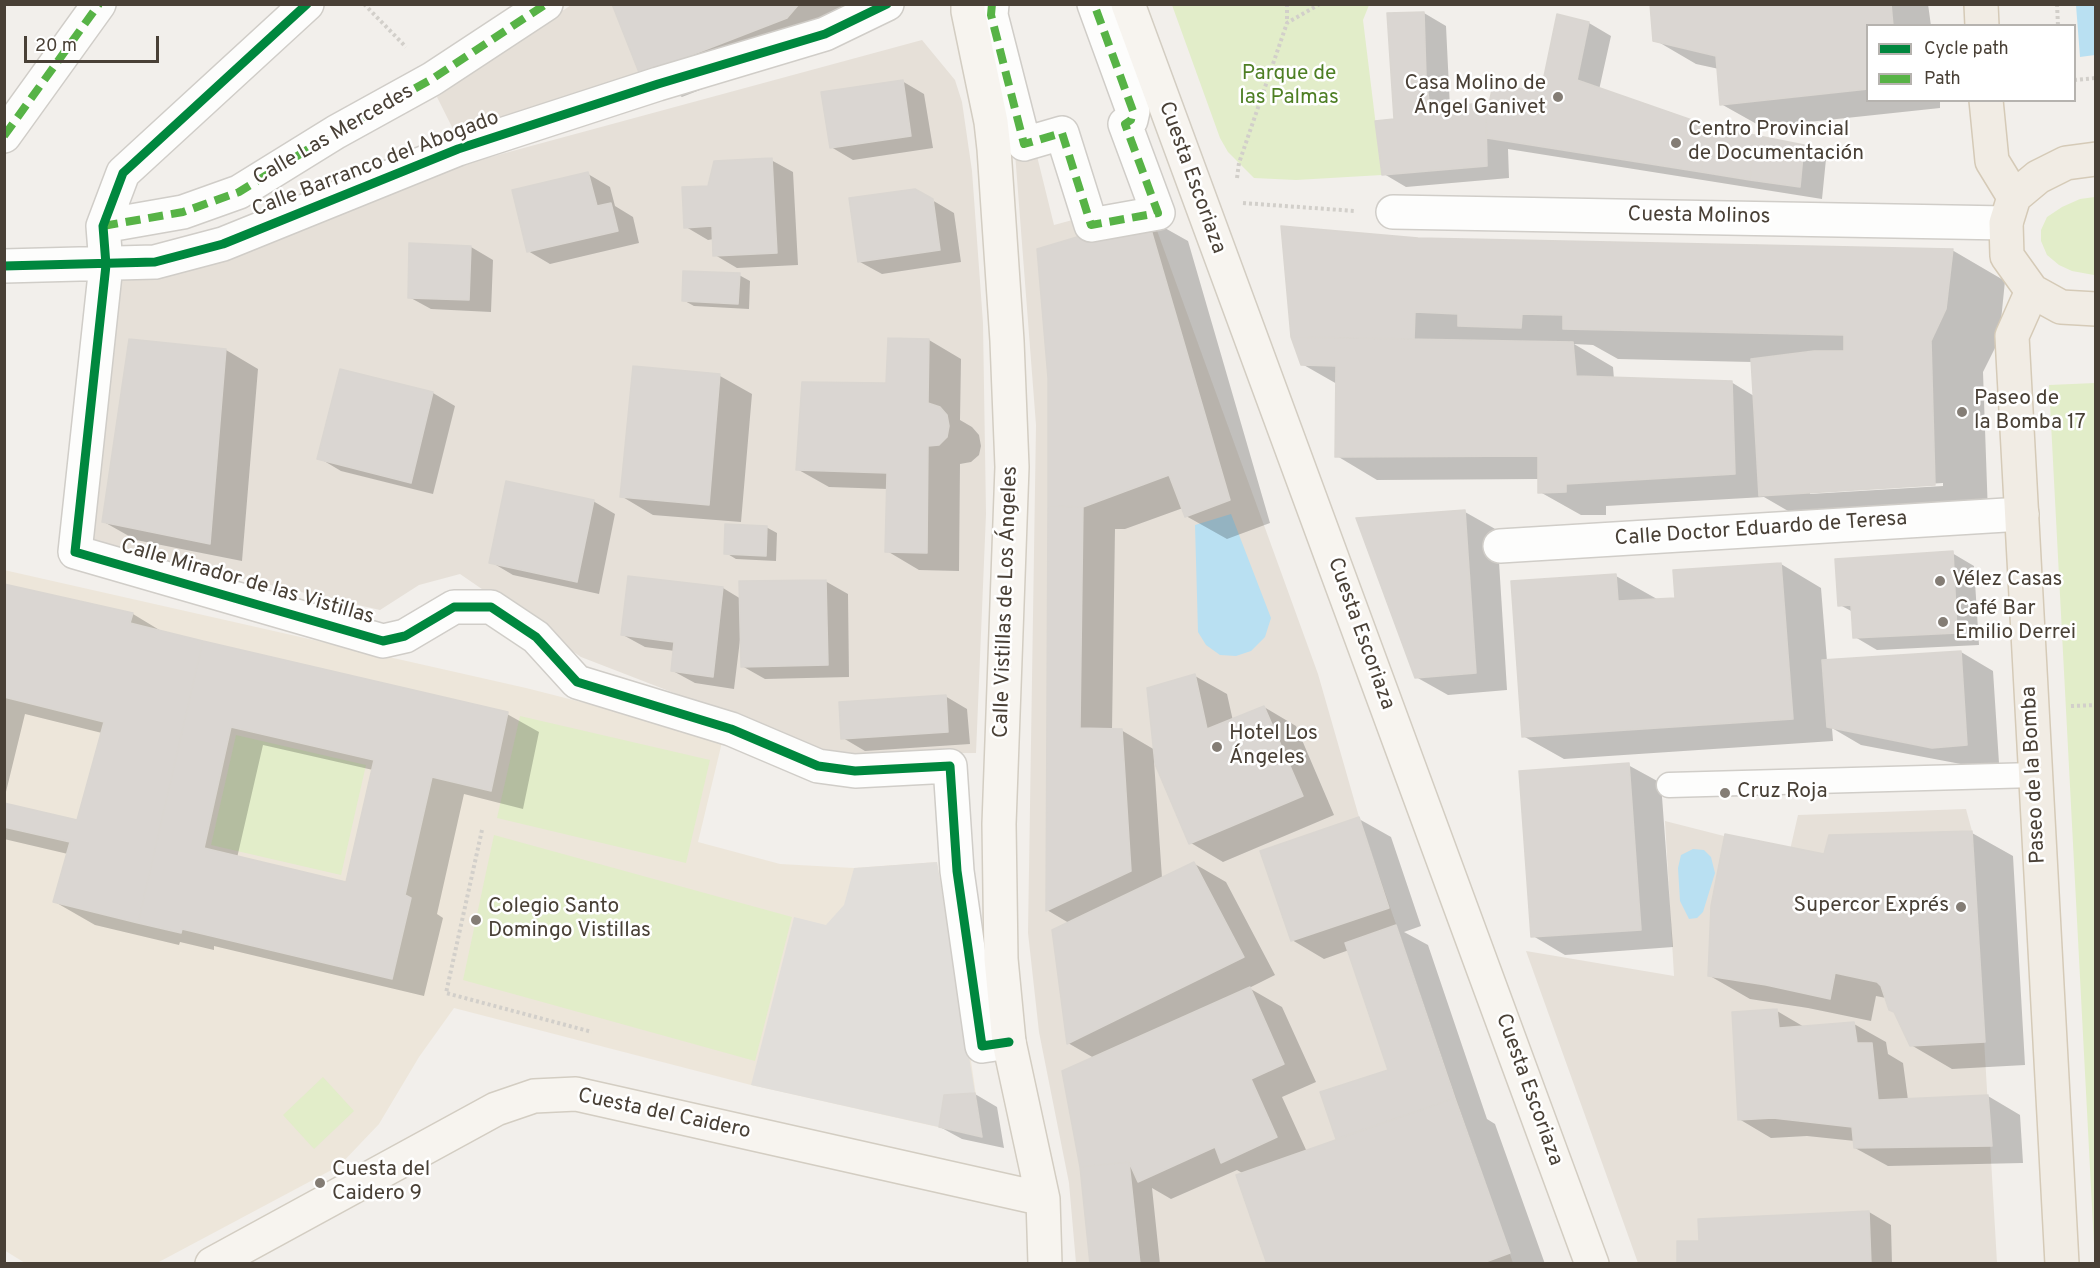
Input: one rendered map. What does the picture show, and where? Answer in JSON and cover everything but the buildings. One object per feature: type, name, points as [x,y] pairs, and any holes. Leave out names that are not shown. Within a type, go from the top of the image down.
[{"type":"main road","name":"Calle Vistillas de Los Ángeles","points":[[968,4],[993,140],[1007,341],[1012,466],[999,824],[1001,959],[1009,1041],[1043,1199],[1045,1263]]},
{"type":"main road","name":"Cuesta Escoriaza","points":[[1128,4],[1592,1263]]},
{"type":"main road","points":[[1981,4],[1982,24]]},
{"type":"main road","points":[[1986,102],[1992,161],[2010,210],[2007,256],[2032,291],[2061,307],[2096,309]]},
{"type":"main road","points":[[2010,210],[2038,177],[2066,163],[2096,159]]},
{"type":"main road","name":"Paseo de la Bomba","points":[[2032,291],[2012,336],[2062,1263]]},
{"type":"main road","name":"Cuesta del Caidero","points":[[212,1263],[496,1108],[534,1096],[576,1094],[1043,1199]]},
{"type":"street","points":[[4,136],[99,4]]},
{"type":"street","points":[[106,265],[104,226],[123,173],[308,4]]},
{"type":"street","name":"Calle Las Mercedes","points":[[104,226],[183,212],[239,192],[336,132],[432,79],[546,4]]},
{"type":"street","name":"Calle Barranco del Abogado","points":[[4,267],[155,262],[223,244],[458,149],[657,84],[825,34],[887,4]]},
{"type":"street","points":[[992,4],[991,15],[1024,144],[1062,133],[1091,225],[1158,213],[1125,124],[1131,120],[1133,111],[1094,4]]},
{"type":"street","name":"Cuesta Molinos","points":[[1377,212],[2010,210]]},
{"type":"street","name":"Calle Mirador de las Vistillas","points":[[106,265],[75,552],[383,641],[405,636],[454,607],[491,607],[536,637],[577,682],[731,729],[818,766],[855,771],[950,766],[957,871],[982,1046],[1009,1041]]},
{"type":"street","name":"Calle Doctor Eduardo de Teresa","points":[[1500,546],[2022,514]]},
{"type":"lane","points":[[1669,785],[2036,775]]},
{"type":"path","points":[[364,4],[410,51]]},
{"type":"path","points":[[1239,163],[1287,23],[1287,4]]},
{"type":"path","points":[[1287,23],[1320,4]]},
{"type":"path","points":[[2057,4],[2058,24]]},
{"type":"path","points":[[2076,80],[2096,78]]},
{"type":"path","points":[[1260,204],[1377,212]]},
{"type":"path","points":[[2061,707],[2096,705]]},
{"type":"path","points":[[482,830],[446,993],[592,1032]]},
{"type":"shaded area","points":[[571,5],[875,5],[455,133],[437,97]]},
{"type":"shaded area","points":[[922,40],[955,80],[962,102],[972,171],[983,323],[986,514],[976,753],[832,754],[581,657],[460,574],[419,585],[380,610],[77,541],[115,278],[229,259],[472,162]]},
{"type":"shaded area","points":[[1036,152],[1054,225],[1146,200],[1318,674],[1359,817],[1513,1263],[1076,1263],[1069,1183],[1039,1032],[1028,933],[1036,425],[1015,153]]},
{"type":"shaded area","name":"Colegio Santo Domingo Vistillas","points":[[4,570],[526,688],[723,738],[698,842],[780,864],[854,868],[937,862],[982,1137],[751,1085],[454,1008],[419,1057],[379,1124],[339,1166],[157,1263],[25,1263],[4,1250]]},
{"type":"shaded area","points":[[1966,809],[1972,831],[1997,1263],[1638,1263],[1526,951],[1674,976],[1665,821],[1790,850],[1798,815]]},
{"type":"shaded area","points":[[937,862],[975,1093],[944,1096],[939,1127],[751,1085],[794,917],[826,925],[844,905],[854,868]]},
{"type":"green space","name":"Parque de las Palmas","points":[[1172,5],[1369,5],[1363,20],[1382,175],[1296,180],[1254,178],[1228,152],[1220,138]]},
{"type":"green space","points":[[2095,197],[2096,275],[2094,275],[2072,271],[2059,265],[2047,255],[2041,241],[2041,230],[2047,217],[2062,207],[2080,199]]},
{"type":"green space","points":[[2095,383],[2096,1263],[2095,1264],[2049,385]]},
{"type":"green space","points":[[520,716],[710,760],[686,863],[497,818]]},
{"type":"green space","points":[[236,735],[366,765],[341,875],[211,845]]},
{"type":"green space","points":[[494,835],[792,917],[755,1061],[463,980]]},
{"type":"green space","points":[[323,1077],[354,1111],[314,1149],[283,1115]]},
{"type":"water","points":[[2076,5],[2095,5],[2095,55],[2080,57]]},
{"type":"water","points":[[1231,514],[1271,618],[1265,637],[1251,651],[1236,656],[1220,655],[1206,645],[1198,632],[1195,525]]},
{"type":"water","points":[[1693,849],[1704,850],[1711,857],[1715,873],[1703,912],[1697,918],[1689,919],[1680,901],[1678,868],[1681,855]]},
{"type":"marked path","points":[[4,136],[99,4]]},
{"type":"marked path","points":[[103,226],[183,212],[239,192],[336,132],[432,79],[546,4]]},
{"type":"marked path","points":[[992,4],[991,15],[1024,144],[1062,133],[1091,225],[1158,213],[1125,124],[1131,120],[1133,111],[1094,4]]},
{"type":"cycle path","points":[[307,4],[123,173],[103,226],[106,265],[75,552],[383,641],[405,636],[454,607],[491,607],[536,637],[577,682],[731,729],[818,766],[855,771],[950,766],[957,871],[982,1046],[1009,1042]]},
{"type":"cycle path","points":[[4,266],[155,262],[223,244],[458,149],[658,84],[825,34],[887,4]]},
{"type":"place","name":"Casa Molino de Ángel Ganivet","points":[[1558,97]]},
{"type":"place","name":"Centro Provincial de Documentación","points":[[1676,143]]},
{"type":"place","name":"Paseo de la Bomba 17","points":[[1962,412]]},
{"type":"place","name":"Vélez Casas","points":[[1940,581]]},
{"type":"place","name":"Café Bar Emilio Derrei","points":[[1943,622]]},
{"type":"place","name":"Hotel Los Ángeles","points":[[1217,747]]},
{"type":"place","name":"Cruz Roja","points":[[1725,793]]},
{"type":"place","name":"Supercor Exprés","points":[[1961,907]]},
{"type":"place","name":"Colegio Santo Domingo Vistillas","points":[[476,920]]},
{"type":"place","name":"Cuesta del Caidero 9","points":[[320,1183]]}]
